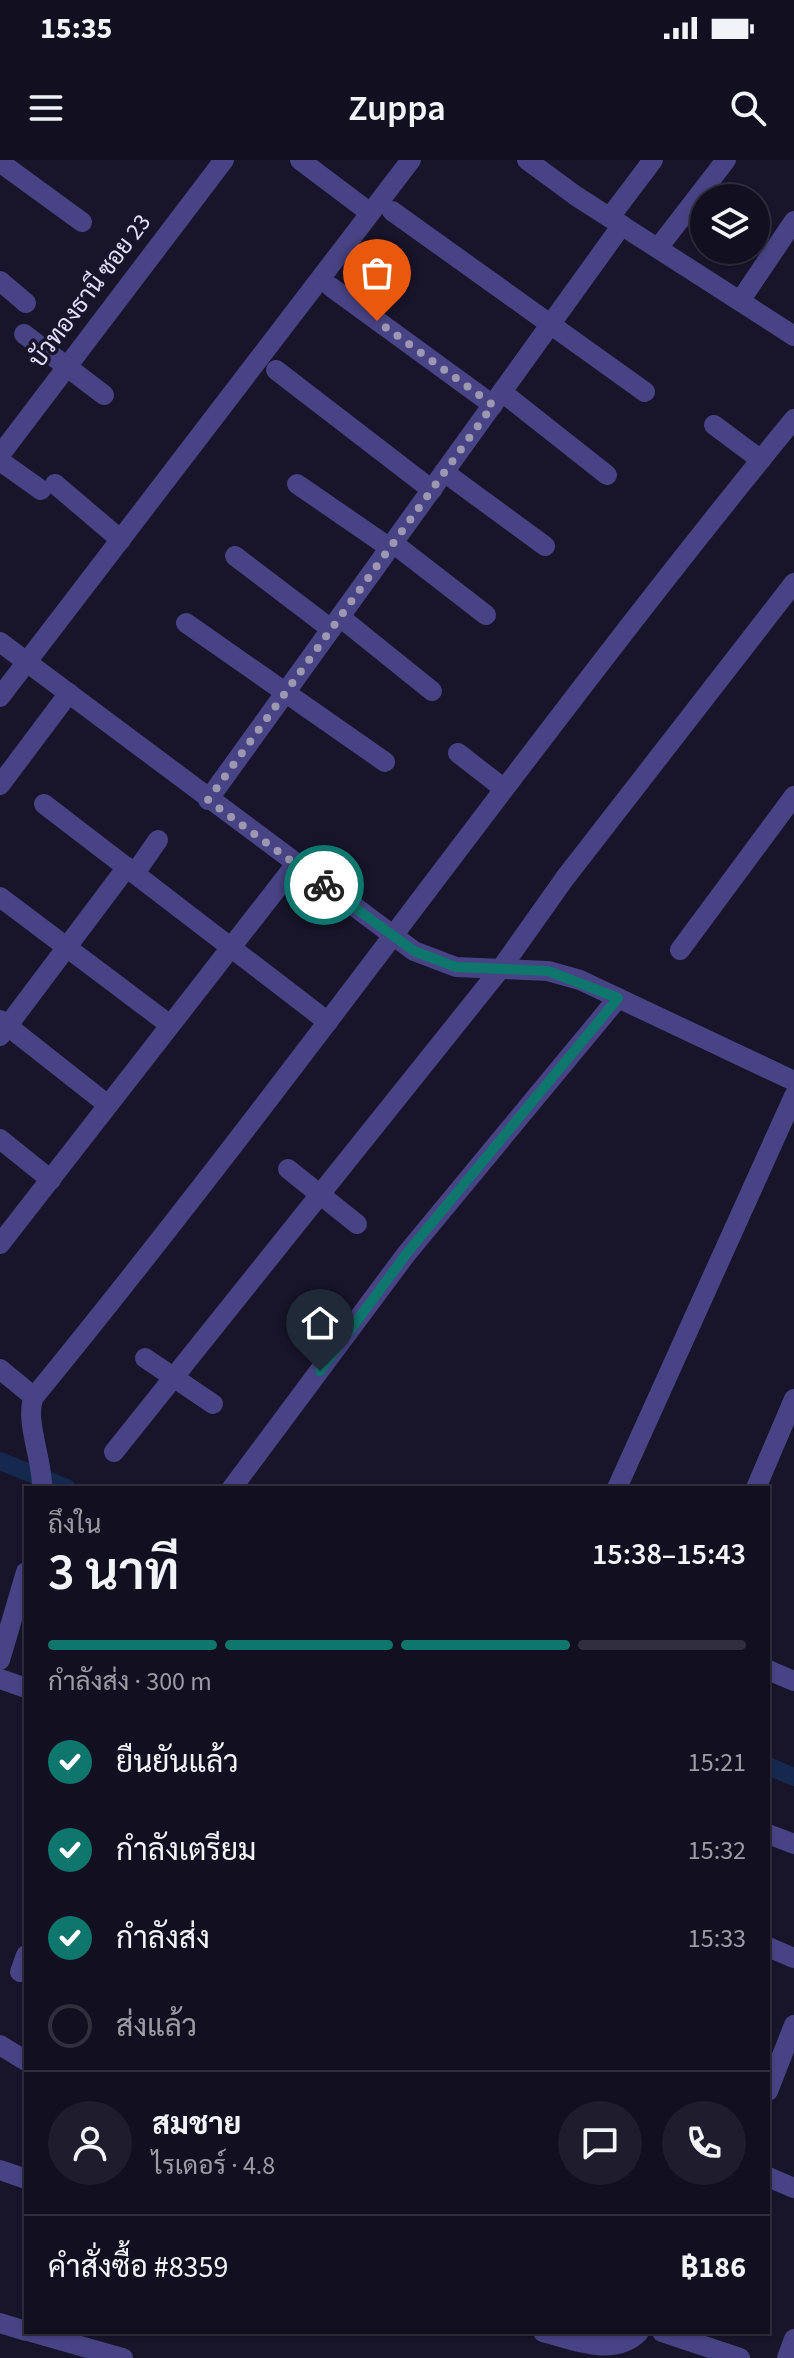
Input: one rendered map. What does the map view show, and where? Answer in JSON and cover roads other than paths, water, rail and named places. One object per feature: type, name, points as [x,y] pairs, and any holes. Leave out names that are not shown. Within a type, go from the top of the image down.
[{"type":"street","name":"บัวทองธานี ซอย 23","points":[[0,458],[224,160]]},
{"type":"street","points":[[300,160],[369,212]]},
{"type":"street","points":[[0,697],[411,160]]},
{"type":"street","points":[[527,160],[794,336]]},
{"type":"street","points":[[208,800],[552,322],[653,160]]},
{"type":"street","points":[[658,248],[726,160]]},
{"type":"street","points":[[1,162],[82,222]]},
{"type":"street","points":[[392,211],[552,322],[645,392]]},
{"type":"street","points":[[740,301],[794,221]]},
{"type":"street","points":[[0,281],[26,303]]},
{"type":"street","points":[[331,287],[607,475]]},
{"type":"street","points":[[24,334],[104,395]]},
{"type":"street","points":[[276,370],[432,490]]},
{"type":"street","points":[[42,1486],[42,1465],[29,1407],[34,1397],[117,1296],[503,788],[794,419]]},
{"type":"street","points":[[714,425],[761,460]]},
{"type":"street","points":[[0,458],[48,487],[121,540]]},
{"type":"street","points":[[444,472],[545,546]]},
{"type":"street","points":[[297,484],[392,546],[486,615]]},
{"type":"street","points":[[235,556],[432,691]]},
{"type":"street","points":[[114,1452],[502,967],[565,878],[794,583]]},
{"type":"street","points":[[186,623],[385,762]]},
{"type":"street","points":[[0,642],[414,951],[456,967],[548,971],[618,998],[794,1081]]},
{"type":"street","points":[[0,785],[69,693]]},
{"type":"street","points":[[458,753],[503,788]]},
{"type":"street","points":[[680,950],[794,796]]},
{"type":"street","points":[[44,804],[328,1022]]},
{"type":"street","points":[[108,1105],[2,1027],[158,840]]},
{"type":"street","points":[[0,1244],[296,864]]},
{"type":"street","points":[[0,897],[170,1025]]},
{"type":"street","points":[[233,1486],[407,1253],[618,998]]},
{"type":"street","points":[[618,1486],[794,1096]]},
{"type":"street","points":[[0,1139],[51,1180]]},
{"type":"street","points":[[288,1169],[357,1224]]},
{"type":"street","points":[[145,1358],[213,1404]]},
{"type":"street","points":[[0,1369],[34,1397]]},
{"type":"street","points":[[757,1486],[794,1399]]},
{"type":"street","points":[[0,1660],[24,1579]]},
{"type":"street","points":[[770,1671],[794,1681]]},
{"type":"street","points":[[0,1679],[24,1687]]},
{"type":"street","points":[[770,1835],[794,1844]]},
{"type":"street","points":[[770,1948],[794,1958]]},
{"type":"street","points":[[770,2081],[775,2055],[794,2025]]},
{"type":"street","points":[[0,2045],[24,2060]]},
{"type":"street","points":[[0,2170],[24,2178]]},
{"type":"street","points":[[770,2178],[794,2188]]},
{"type":"street","points":[[0,2323],[24,2330]]},
{"type":"street","points":[[39,2334],[123,2358]]},
{"type":"street","points":[[550,2334],[592,2346],[616,2346],[630,2341],[637,2334]]},
{"type":"street","points":[[668,2334],[740,2358]]},
{"type":"street","points":[[787,2358],[794,2339]]},
{"type":"waterway","points":[[0,1461],[62,1486]]},
{"type":"waterway","points":[[770,1767],[794,1777]]}]
